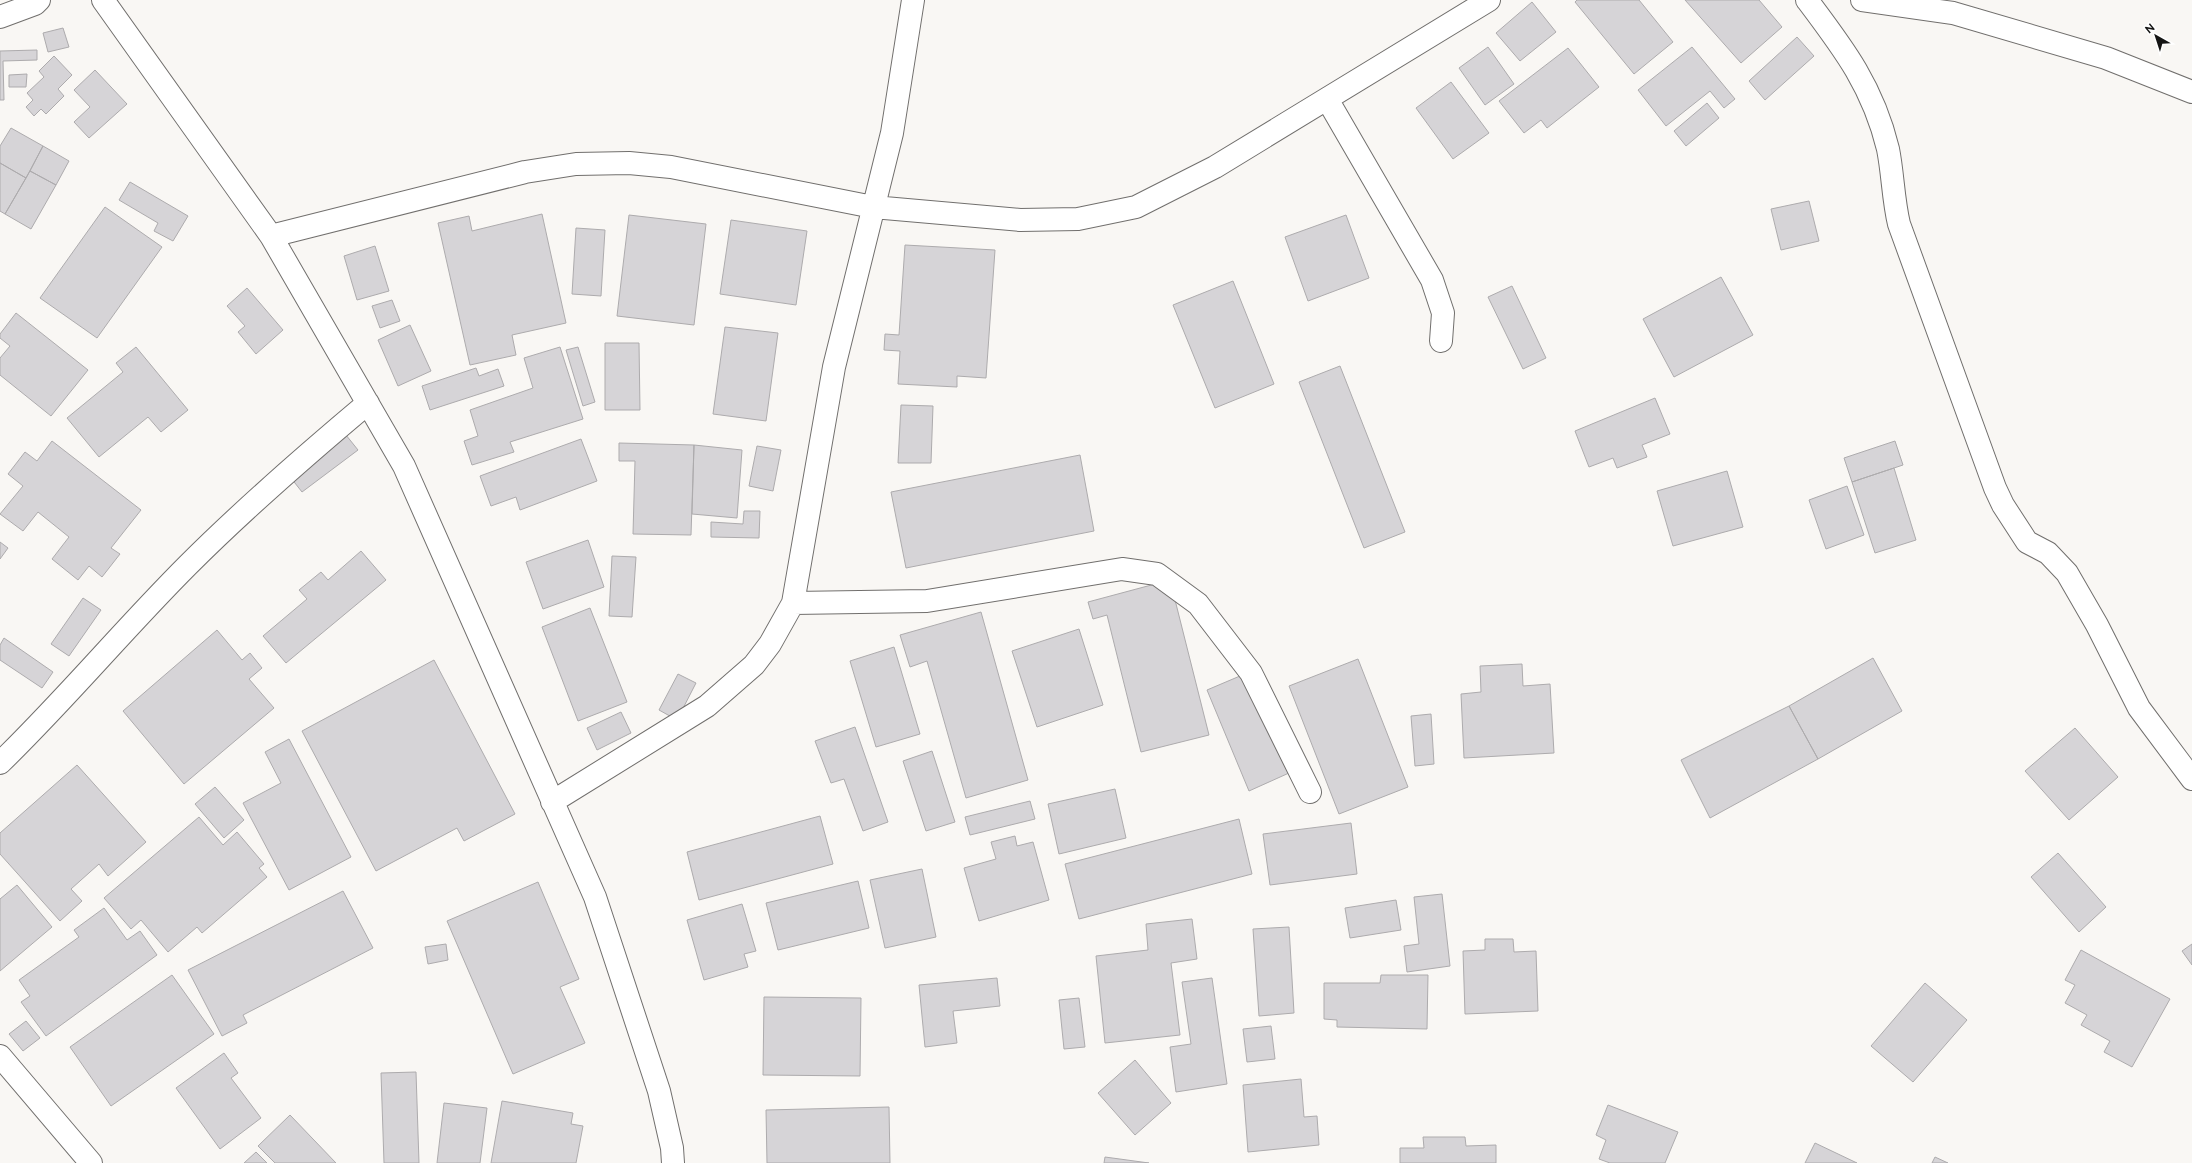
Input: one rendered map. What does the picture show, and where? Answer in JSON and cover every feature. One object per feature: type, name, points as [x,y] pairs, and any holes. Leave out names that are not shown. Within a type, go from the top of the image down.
[{"type":"street","points":[[0,17],[39,0]]},
{"type":"street","points":[[103,0],[271,236],[404,466],[595,897],[659,1091],[672,1148],[673,1163]]},
{"type":"street","points":[[552,802],[707,706],[754,665],[770,644],[793,603],[834,367],[892,133],[913,0]]},
{"type":"street","points":[[271,236],[525,172],[576,164],[629,163],[671,167],[873,207],[1020,220],[1078,219],[1136,207],[1215,167],[1489,0]]},
{"type":"street","points":[[1807,0],[1850,57],[1867,89],[1888,148],[1893,200],[1899,224],[2003,506],[2027,542],[2048,553],[2067,573],[2097,625],[2139,708],[2192,778]]},
{"type":"street","points":[[1862,0],[1953,13],[2106,58],[2192,92]]},
{"type":"street","points":[[1327,99],[1432,280],[1443,313],[1441,341]]},
{"type":"street","points":[[0,763],[39,725],[198,556],[268,488],[368,403]]},
{"type":"street","points":[[793,603],[927,601],[1122,569],[1157,574],[1198,604],[1251,673],[1310,792]]},
{"type":"street","points":[[0,1056],[82,1159]]},
{"type":"building","points":[[1577,0],[1639,0],[1673,42],[1634,74],[1575,2]]},
{"type":"building","points":[[1685,0],[1759,0],[1782,27],[1741,63]]},
{"type":"building","points":[[1532,2],[1556,32],[1520,61],[1496,33]]},
{"type":"building","points":[[63,28],[69,47],[48,52],[43,33]]},
{"type":"building","points":[[1797,37],[1814,56],[1765,100],[1749,81]]},
{"type":"building","points":[[1488,47],[1514,84],[1485,105],[1459,68]]},
{"type":"building","points":[[1692,47],[1735,99],[1724,108],[1710,91],[1666,126],[1638,90]]},
{"type":"building","points":[[1568,48],[1599,87],[1547,128],[1541,120],[1524,133],[1499,101]]},
{"type":"building","points":[[37,50],[37,60],[3,61],[4,100],[0,100],[0,51]]},
{"type":"building","points":[[54,56],[72,75],[58,89],[64,96],[46,114],[41,109],[34,116],[26,107],[33,100],[27,93],[44,77],[39,71]]},
{"type":"building","points":[[95,70],[127,104],[89,138],[74,122],[90,107],[74,90]]},
{"type":"building","points":[[27,74],[26,87],[9,87],[9,75]]},
{"type":"building","points":[[1451,82],[1489,133],[1453,159],[1416,108]]},
{"type":"building","points":[[1707,103],[1719,118],[1686,146],[1674,131]]},
{"type":"building","points":[[11,128],[43,146],[26,178],[0,163],[0,146]]},
{"type":"building","points":[[43,146],[69,161],[56,185],[30,171]]},
{"type":"building","points":[[0,163],[26,178],[5,214],[0,211]]},
{"type":"building","points":[[30,171],[56,185],[31,229],[5,214]]},
{"type":"building","points":[[130,182],[188,216],[173,241],[154,231],[158,223],[119,200]]},
{"type":"building","points":[[1809,201],[1819,241],[1781,250],[1771,209]]},
{"type":"building","points":[[105,207],[162,247],[97,338],[40,298]]},
{"type":"building","points":[[542,214],[566,323],[512,335],[516,355],[470,365],[438,223],[469,216],[472,231]]},
{"type":"building","points":[[629,215],[706,224],[694,325],[617,316]]},
{"type":"building","points":[[1346,215],[1369,278],[1308,301],[1285,237]]},
{"type":"building","points":[[731,220],[807,231],[796,305],[720,294]]},
{"type":"building","points":[[576,228],[605,230],[601,296],[572,294]]},
{"type":"building","points":[[905,245],[995,250],[986,378],[957,376],[957,387],[898,384],[900,351],[884,350],[885,334],[899,335]]},
{"type":"building","points":[[375,246],[389,291],[357,300],[344,256]]},
{"type":"building","points":[[1721,277],[1753,335],[1674,377],[1643,319]]},
{"type":"building","points":[[1233,281],[1274,384],[1215,408],[1173,305]]},
{"type":"building","points":[[1512,286],[1546,358],[1523,369],[1488,297]]},
{"type":"building","points":[[247,288],[283,330],[256,354],[238,332],[245,326],[227,306]]},
{"type":"building","points":[[392,300],[400,321],[380,328],[372,306]]},
{"type":"building","points":[[16,313],[88,370],[51,416],[0,375],[0,358],[10,346],[0,338],[0,334]]},
{"type":"building","points":[[410,325],[431,371],[398,386],[378,340]]},
{"type":"building","points":[[725,327],[778,333],[766,421],[713,414]]},
{"type":"building","points":[[605,343],[639,343],[640,410],[605,410]]},
{"type":"building","points":[[136,347],[188,410],[161,432],[148,417],[99,457],[67,418],[123,372],[116,363]]},
{"type":"building","points":[[560,347],[583,419],[510,442],[514,452],[472,465],[464,441],[478,436],[470,410],[533,388],[524,358]]},
{"type":"building","points":[[578,347],[595,402],[583,406],[566,350]]},
{"type":"building","points":[[1340,366],[1405,532],[1364,548],[1299,382]]},
{"type":"building","points":[[476,368],[479,376],[498,369],[504,386],[430,410],[422,386]]},
{"type":"building","points":[[1655,398],[1670,434],[1642,445],[1647,457],[1617,468],[1613,458],[1589,467],[1575,431]]},
{"type":"building","points":[[901,405],[933,406],[931,463],[898,463]]},
{"type":"building","points":[[346,435],[358,450],[302,492],[291,478]]},
{"type":"building","points":[[581,439],[597,481],[520,510],[516,497],[491,506],[480,476]]},
{"type":"building","points":[[52,441],[141,510],[111,548],[120,554],[102,577],[89,566],[78,580],[52,559],[69,537],[38,512],[23,531],[0,514],[23,486],[8,474],[25,452],[37,461]]},
{"type":"building","points":[[1895,441],[1903,465],[1852,482],[1844,458]]},
{"type":"building","points":[[619,443],[694,445],[691,535],[633,534],[635,461],[619,461]]},
{"type":"building","points":[[694,445],[742,450],[737,518],[692,514]]},
{"type":"building","points":[[757,446],[781,450],[773,491],[749,486]]},
{"type":"building","points":[[1080,455],[1094,531],[906,568],[891,492]]},
{"type":"building","points":[[1894,468],[1916,540],[1875,553],[1852,482]]},
{"type":"building","points":[[1727,471],[1743,527],[1673,546],[1657,491]]},
{"type":"building","points":[[1847,486],[1864,535],[1826,549],[1809,500]]},
{"type":"building","points":[[744,511],[760,511],[759,538],[711,537],[711,522],[743,524]]},
{"type":"building","points":[[588,540],[604,587],[543,609],[526,562]]},
{"type":"building","points":[[0,542],[8,548],[0,559]]},
{"type":"building","points":[[361,551],[386,580],[286,663],[263,636],[307,599],[299,590],[321,572],[328,580]]},
{"type":"building","points":[[612,556],[636,557],[632,617],[609,616]]},
{"type":"building","points":[[1170,580],[1209,735],[1141,752],[1107,615],[1093,619],[1088,602]]},
{"type":"building","points":[[83,598],[101,610],[69,656],[51,644]]},
{"type":"building","points":[[590,608],[627,702],[578,721],[542,627]]},
{"type":"building","points":[[981,612],[1028,780],[966,798],[927,661],[910,667],[900,635]]},
{"type":"building","points":[[1079,629],[1103,705],[1037,727],[1012,651]]},
{"type":"building","points":[[217,630],[242,660],[250,653],[262,668],[249,679],[274,708],[184,784],[123,711]]},
{"type":"building","points":[[4,638],[53,672],[42,688],[0,660],[0,645]]},
{"type":"building","points":[[894,647],[920,734],[876,747],[850,661]]},
{"type":"building","points":[[1873,658],[1902,711],[1818,759],[1789,706]]},
{"type":"building","points":[[1358,659],[1408,787],[1339,814],[1289,686]]},
{"type":"building","points":[[434,660],[515,814],[464,841],[457,828],[376,871],[302,731]]},
{"type":"building","points":[[1522,664],[1523,686],[1550,684],[1554,753],[1464,758],[1461,694],[1481,692],[1480,666]]},
{"type":"building","points":[[1247,673],[1289,773],[1249,791],[1207,690]]},
{"type":"building","points":[[678,674],[696,683],[677,720],[659,710]]},
{"type":"building","points":[[1789,706],[1818,759],[1710,818],[1681,760]]},
{"type":"building","points":[[621,712],[631,733],[597,750],[587,728]]},
{"type":"building","points":[[1431,714],[1434,764],[1415,766],[1411,716]]},
{"type":"building","points":[[855,727],[888,822],[863,831],[844,779],[831,783],[815,741]]},
{"type":"building","points":[[2075,728],[2118,777],[2069,820],[2025,771]]},
{"type":"building","points":[[289,739],[351,857],[289,890],[243,803],[281,783],[265,752]]},
{"type":"building","points":[[932,751],[955,822],[926,831],[903,761]]},
{"type":"building","points":[[77,765],[146,842],[108,876],[99,864],[71,889],[82,901],[60,921],[0,854],[0,833]]},
{"type":"building","points":[[215,787],[244,820],[224,838],[195,804]]},
{"type":"building","points":[[1115,789],[1126,838],[1059,854],[1048,804]]},
{"type":"building","points":[[1030,801],[1035,819],[970,835],[965,817]]},
{"type":"building","points":[[820,816],[833,864],[699,900],[687,852]]},
{"type":"building","points":[[199,817],[223,845],[237,832],[264,864],[259,868],[267,877],[202,933],[197,927],[168,952],[141,920],[131,929],[104,898]]},
{"type":"building","points":[[1239,819],[1252,874],[1079,919],[1065,864]]},
{"type":"building","points":[[1351,823],[1357,874],[1270,885],[1263,834]]},
{"type":"building","points":[[1015,836],[1017,846],[1033,842],[1049,900],[979,921],[964,868],[996,859],[991,842]]},
{"type":"building","points":[[2058,853],[2106,907],[2079,932],[2031,877]]},
{"type":"building","points":[[922,869],[936,937],[885,948],[870,880]]},
{"type":"building","points":[[858,881],[869,928],[778,950],[766,903]]},
{"type":"building","points":[[538,882],[579,979],[560,987],[585,1043],[513,1074],[447,921]]},
{"type":"building","points":[[17,885],[52,927],[0,971],[0,899]]},
{"type":"building","points":[[343,891],[373,948],[243,1015],[247,1023],[222,1036],[188,970]]},
{"type":"building","points":[[1442,894],[1450,966],[1407,972],[1404,946],[1419,944],[1414,897]]},
{"type":"building","points":[[1396,900],[1401,930],[1350,938],[1345,908]]},
{"type":"building","points":[[742,904],[756,951],[744,954],[748,967],[704,980],[687,920]]},
{"type":"building","points":[[104,908],[127,940],[140,931],[157,955],[46,1036],[21,1002],[30,996],[19,980],[79,937],[74,930]]},
{"type":"building","points":[[1192,919],[1197,959],[1171,963],[1180,1035],[1105,1043],[1096,956],[1148,950],[1146,924]]},
{"type":"building","points":[[1289,927],[1294,1013],[1259,1016],[1253,929]]},
{"type":"building","points":[[1485,939],[1513,939],[1514,952],[1536,951],[1538,1011],[1465,1014],[1463,951],[1485,950]]},
{"type":"building","points":[[446,944],[448,960],[428,964],[425,947]]},
{"type":"building","points":[[2192,944],[2192,965],[2182,951]]},
{"type":"building","points":[[2081,950],[2170,999],[2132,1067],[2104,1052],[2110,1041],[2081,1025],[2087,1015],[2065,1003],[2075,985],[2065,980]]},
{"type":"building","points":[[172,975],[214,1034],[111,1106],[70,1047]]},
{"type":"building","points":[[1381,975],[1428,975],[1427,1029],[1337,1027],[1337,1020],[1324,1019],[1324,983],[1380,983]]},
{"type":"building","points":[[997,978],[1000,1006],[953,1011],[957,1043],[925,1047],[919,985]]},
{"type":"building","points":[[1212,978],[1227,1084],[1176,1092],[1170,1047],[1191,1044],[1182,982]]},
{"type":"building","points":[[1925,983],[1967,1020],[1913,1082],[1871,1046]]},
{"type":"building","points":[[764,997],[861,998],[860,1076],[763,1075]]},
{"type":"building","points":[[1079,998],[1085,1047],[1064,1049],[1059,1000]]},
{"type":"building","points":[[26,1021],[40,1038],[23,1051],[9,1034]]},
{"type":"building","points":[[1271,1026],[1275,1059],[1247,1062],[1243,1029]]},
{"type":"building","points":[[224,1053],[238,1073],[231,1078],[261,1118],[220,1149],[176,1088]]},
{"type":"building","points":[[1135,1060],[1171,1103],[1135,1135],[1098,1093]]},
{"type":"building","points":[[416,1072],[419,1163],[384,1163],[381,1073]]},
{"type":"building","points":[[1301,1079],[1304,1117],[1317,1116],[1319,1145],[1248,1152],[1243,1085]]},
{"type":"building","points":[[502,1101],[573,1113],[571,1124],[583,1126],[576,1163],[491,1163]]},
{"type":"building","points":[[444,1103],[487,1108],[480,1163],[437,1163]]},
{"type":"building","points":[[1608,1105],[1678,1132],[1665,1163],[1610,1163],[1599,1159],[1606,1140],[1596,1135]]},
{"type":"building","points":[[889,1107],[890,1163],[767,1163],[766,1110]]},
{"type":"building","points":[[290,1115],[336,1163],[275,1163],[258,1146]]},
{"type":"building","points":[[1423,1137],[1465,1137],[1466,1146],[1496,1145],[1496,1163],[1400,1163],[1400,1148],[1424,1148]]},
{"type":"building","points":[[1815,1143],[1857,1163],[1805,1163]]},
{"type":"building","points":[[256,1152],[267,1163],[244,1163]]},
{"type":"building","points":[[1105,1157],[1149,1163],[1104,1163]]},
{"type":"building","points":[[1935,1157],[1948,1163],[1932,1163]]}]
